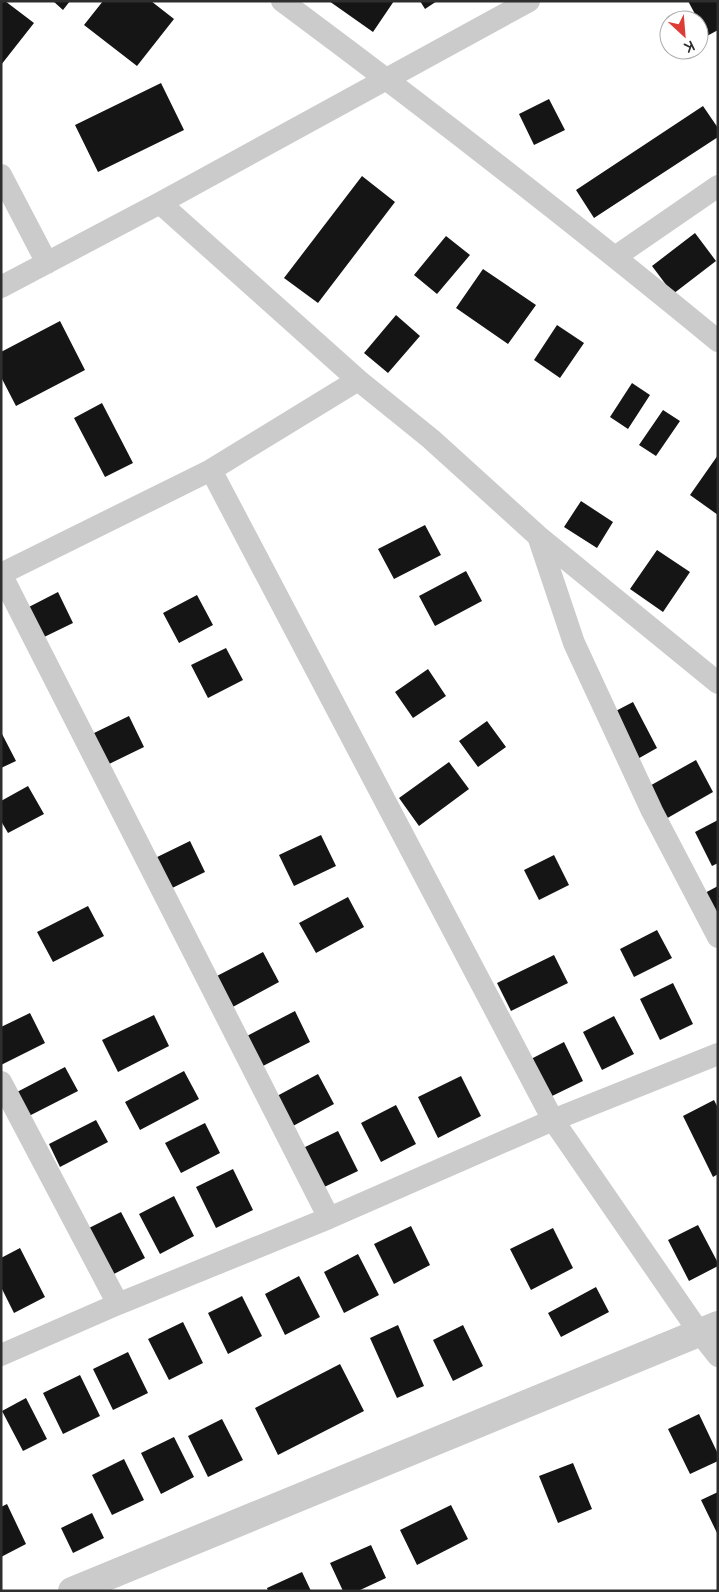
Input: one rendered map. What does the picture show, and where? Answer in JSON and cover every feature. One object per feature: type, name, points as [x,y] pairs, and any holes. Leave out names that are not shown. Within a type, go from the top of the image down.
[{"type":"street","points":[[282,1],[387,79],[615,256],[718,341]]},
{"type":"street","points":[[1,288],[160,204],[529,1]]},
{"type":"street","points":[[1,174],[47,263]]},
{"type":"street","points":[[615,256],[718,186]]},
{"type":"street","points":[[160,204],[358,380],[431,439],[538,536],[718,683]]},
{"type":"street","points":[[329,1218],[1,574],[211,470],[358,380]]},
{"type":"street","points":[[211,470],[553,1120],[708,1329],[718,1356]]},
{"type":"street","points":[[538,536],[574,643],[652,811],[718,938]]},
{"type":"street","points":[[1,1355],[118,1304],[329,1218],[553,1120],[718,1054]]},
{"type":"street","points":[[1,1082],[118,1304]]},
{"type":"street","points":[[72,1591],[708,1329]]},
{"type":"building","points":[[1,1],[5,1],[34,23],[1,65]]},
{"type":"building","points":[[53,1],[70,1],[63,10]]},
{"type":"building","points":[[103,1],[151,1],[174,19],[137,66],[84,25]]},
{"type":"building","points":[[329,1],[394,1],[373,32]]},
{"type":"building","points":[[420,1],[437,1],[425,9]]},
{"type":"building","points":[[688,1],[718,1],[718,30],[709,35],[709,10],[693,10]]},
{"type":"building","points":[[161,83],[184,130],[98,172],[75,125]]},
{"type":"building","points":[[549,99],[565,130],[534,145],[519,114]]},
{"type":"building","points":[[703,106],[718,128],[718,137],[594,218],[576,190]]},
{"type":"building","points":[[362,176],[395,202],[318,303],[284,278]]},
{"type":"building","points":[[695,233],[716,261],[673,294],[652,266]]},
{"type":"building","points":[[446,236],[470,255],[437,294],[414,275]]},
{"type":"building","points":[[483,269],[536,305],[508,344],[456,308]]},
{"type":"building","points":[[396,315],[420,336],[388,373],[364,353]]},
{"type":"building","points":[[60,321],[85,370],[16,406],[1,377],[1,352]]},
{"type":"building","points":[[557,325],[584,343],[560,378],[534,360]]},
{"type":"building","points":[[632,383],[650,395],[628,429],[610,417]]},
{"type":"building","points":[[102,403],[133,463],[105,477],[74,418]]},
{"type":"building","points":[[663,410],[680,421],[656,456],[639,445]]},
{"type":"building","points":[[718,455],[718,515],[690,495]]},
{"type":"building","points":[[581,501],[613,522],[597,548],[564,527]]},
{"type":"building","points":[[425,525],[441,555],[394,579],[378,549]]},
{"type":"building","points":[[657,550],[690,572],[663,612],[630,589]]},
{"type":"building","points":[[466,571],[482,601],[435,626],[419,596]]},
{"type":"building","points":[[58,592],[73,623],[38,640],[23,610]]},
{"type":"building","points":[[197,595],[213,625],[179,643],[163,613]]},
{"type":"building","points":[[226,648],[243,680],[208,698],[191,665]]},
{"type":"building","points":[[428,669],[446,696],[413,718],[395,692]]},
{"type":"building","points":[[633,702],[657,748],[634,761],[608,715]]},
{"type":"building","points":[[129,716],[144,747],[107,765],[92,734]]},
{"type":"building","points":[[487,721],[506,747],[478,767],[459,741]]},
{"type":"building","points":[[1,732],[16,761],[1,768]]},
{"type":"building","points":[[696,760],[713,792],[664,820],[646,788]]},
{"type":"building","points":[[449,762],[469,789],[419,826],[399,798]]},
{"type":"building","points":[[28,786],[44,814],[8,833],[1,821],[1,801]]},
{"type":"building","points":[[718,820],[718,863],[712,866],[695,832]]},
{"type":"building","points":[[321,835],[336,866],[294,886],[279,855]]},
{"type":"building","points":[[190,841],[205,872],[164,892],[149,861]]},
{"type":"building","points":[[554,855],[569,885],[539,900],[524,870]]},
{"type":"building","points":[[718,886],[718,927],[701,895]]},
{"type":"building","points":[[348,897],[364,927],[316,953],[299,923]]},
{"type":"building","points":[[88,906],[104,936],[53,962],[37,932]]},
{"type":"building","points":[[657,930],[672,958],[634,977],[620,949]]},
{"type":"building","points":[[263,952],[279,982],[229,1009],[213,978]]},
{"type":"building","points":[[554,955],[568,983],[511,1011],[497,983]]},
{"type":"building","points":[[673,983],[693,1024],[660,1040],[640,999]]},
{"type":"building","points":[[295,1011],[310,1042],[261,1067],[245,1037]]},
{"type":"building","points":[[30,1013],[45,1043],[1,1065],[1,1027]]},
{"type":"building","points":[[154,1015],[169,1046],[118,1072],[102,1040]]},
{"type":"building","points":[[614,1016],[634,1054],[602,1070],[583,1032]]},
{"type":"building","points":[[564,1042],[583,1081],[550,1097],[531,1059]]},
{"type":"building","points":[[65,1067],[78,1091],[29,1116],[17,1092]]},
{"type":"building","points":[[184,1071],[199,1099],[140,1130],[125,1102]]},
{"type":"building","points":[[318,1074],[334,1104],[293,1126],[277,1096]]},
{"type":"building","points":[[461,1076],[481,1116],[438,1138],[418,1097]]},
{"type":"building","points":[[714,1100],[718,1108],[718,1174],[713,1177],[683,1116]]},
{"type":"building","points":[[396,1105],[416,1144],[381,1162],[361,1123]]},
{"type":"building","points":[[96,1120],[108,1142],[60,1167],[49,1144]]},
{"type":"building","points":[[205,1123],[220,1153],[181,1173],[165,1143]]},
{"type":"building","points":[[338,1131],[358,1171],[320,1189],[301,1149]]},
{"type":"building","points":[[233,1169],[253,1210],[216,1228],[196,1187]]},
{"type":"building","points":[[174,1196],[194,1236],[160,1254],[139,1214]]},
{"type":"building","points":[[121,1212],[145,1258],[110,1276],[87,1229]]},
{"type":"building","points":[[698,1225],[718,1266],[689,1281],[668,1240]]},
{"type":"building","points":[[411,1226],[430,1265],[394,1284],[374,1244]]},
{"type":"building","points":[[553,1228],[573,1268],[531,1290],[510,1249]]},
{"type":"building","points":[[20,1248],[45,1297],[14,1313],[1,1287],[1,1258]]},
{"type":"building","points":[[358,1254],[379,1295],[344,1313],[324,1272]]},
{"type":"building","points":[[299,1276],[320,1317],[285,1335],[265,1294]]},
{"type":"building","points":[[596,1287],[609,1312],[561,1337],[548,1313]]},
{"type":"building","points":[[242,1296],[262,1336],[228,1354],[208,1313]]},
{"type":"building","points":[[183,1322],[203,1363],[169,1380],[148,1339]]},
{"type":"building","points":[[398,1325],[424,1386],[397,1398],[370,1338]]},
{"type":"building","points":[[463,1325],[483,1366],[453,1381],[433,1340]]},
{"type":"building","points":[[128,1352],[148,1393],[113,1410],[93,1369]]},
{"type":"building","points":[[340,1364],[364,1411],[278,1455],[255,1408]]},
{"type":"building","points":[[80,1375],[100,1416],[63,1434],[43,1393]]},
{"type":"building","points":[[26,1398],[47,1439],[23,1451],[2,1411]]},
{"type":"building","points":[[699,1414],[718,1454],[718,1461],[690,1474],[668,1429]]},
{"type":"building","points":[[222,1419],[243,1460],[208,1477],[188,1436]]},
{"type":"building","points":[[174,1437],[194,1477],[161,1494],[141,1453]]},
{"type":"building","points":[[124,1459],[144,1500],[112,1515],[92,1475]]},
{"type":"building","points":[[573,1463],[592,1509],[558,1523],[539,1476]]},
{"type":"building","points":[[718,1492],[718,1535],[701,1500]]},
{"type":"building","points":[[7,1504],[26,1544],[1,1557],[1,1507]]},
{"type":"building","points":[[451,1505],[468,1539],[417,1565],[400,1530]]},
{"type":"building","points":[[92,1513],[104,1538],[73,1553],[61,1528]]},
{"type":"building","points":[[371,1545],[386,1578],[358,1591],[343,1591],[330,1563]]},
{"type":"building","points":[[302,1572],[311,1591],[268,1591],[267,1588]]}]
